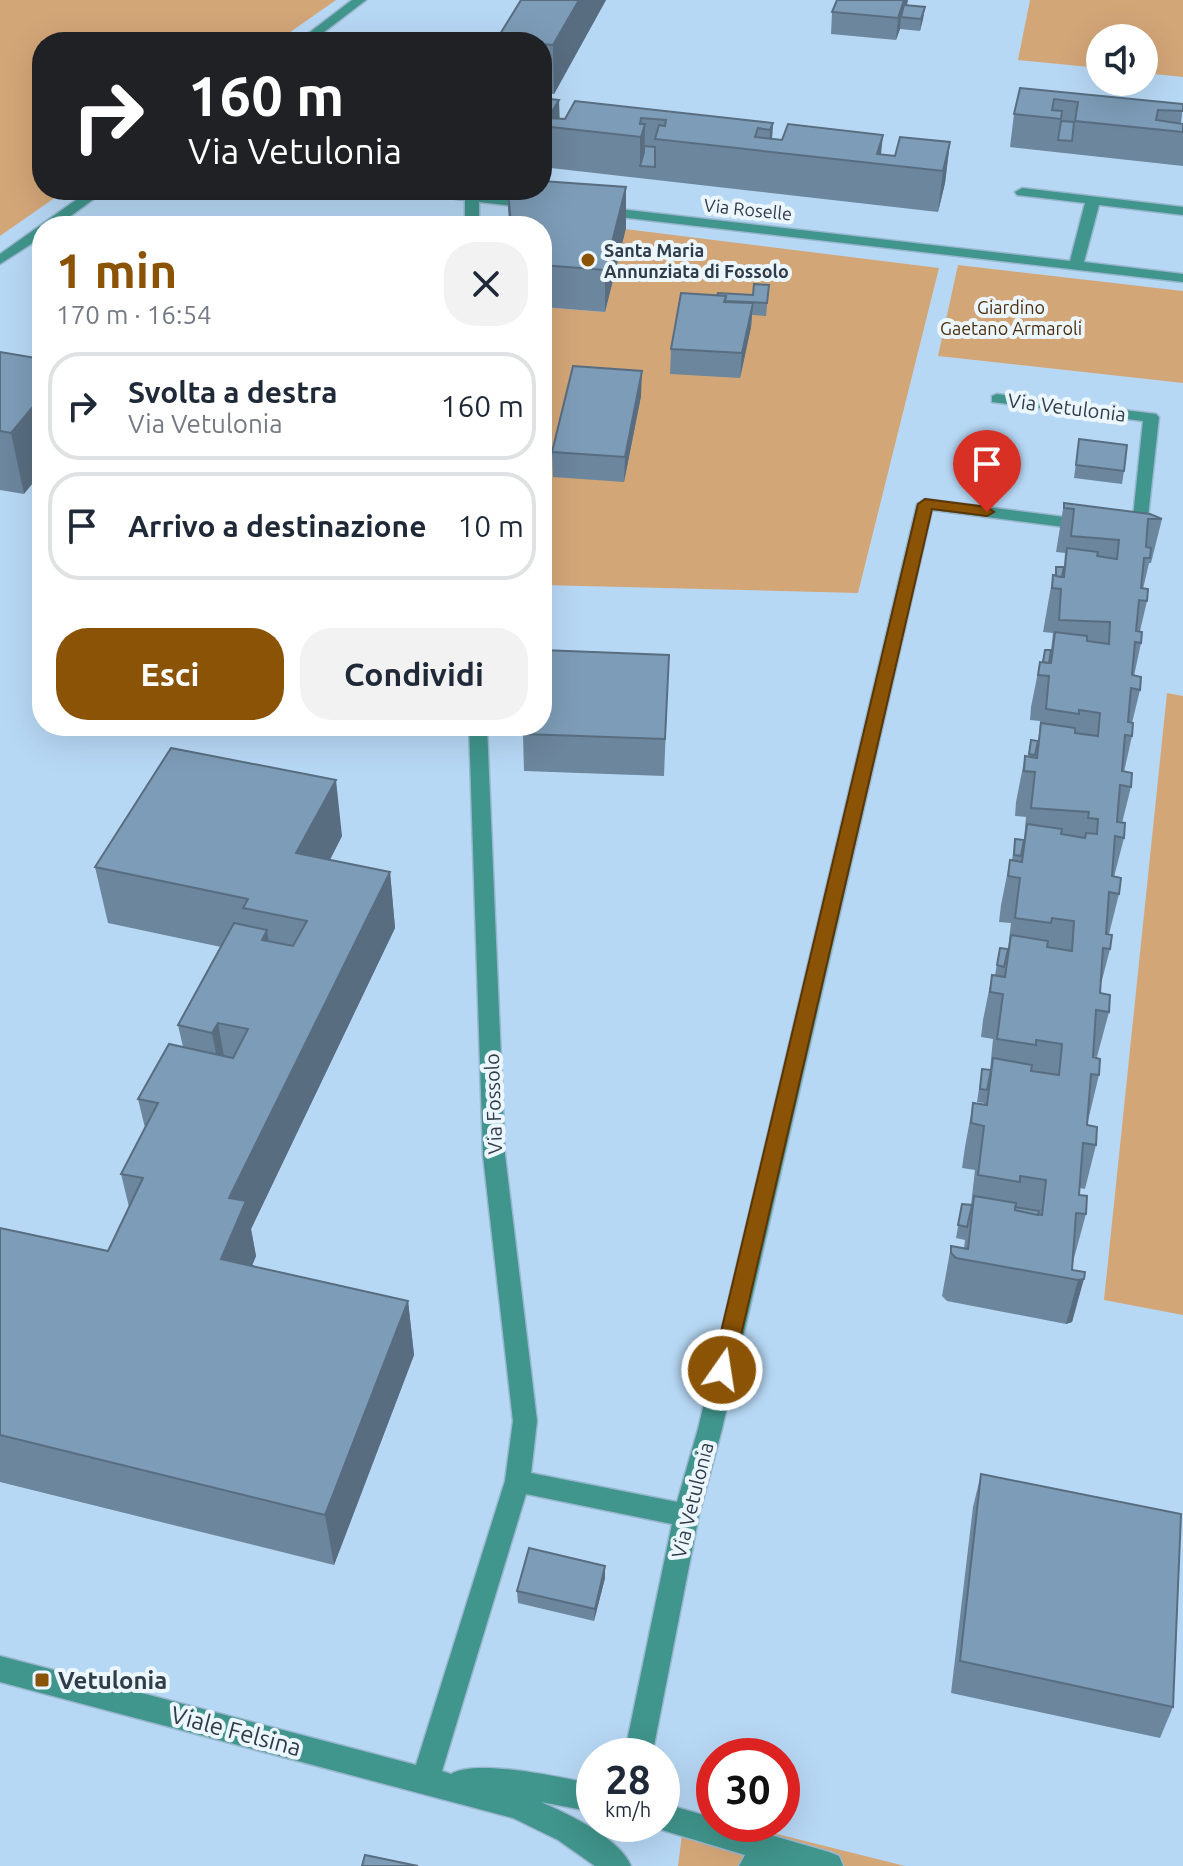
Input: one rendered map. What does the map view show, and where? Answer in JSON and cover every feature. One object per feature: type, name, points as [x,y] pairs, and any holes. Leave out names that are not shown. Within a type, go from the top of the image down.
[{"type":"street","points":[[317,32],[360,0]]},
{"type":"street","points":[[1022,192],[1183,211]]},
{"type":"street","points":[[62,216],[85,200]]},
{"type":"street","points":[[498,200],[549,206]]},
{"type":"street","points":[[1076,265],[1093,200]]},
{"type":"street","name":"Via Roselle","points":[[580,209],[1183,278]]},
{"type":"street","points":[[0,260],[32,238]]},
{"type":"street","name":"Via Vetulonia","points":[[642,1738],[686,1515],[710,1429],[925,504],[1140,532],[1151,417],[997,399]]},
{"type":"street","name":"Via Fossolo","points":[[425,1781],[517,1481],[525,1421],[494,1155],[478,736]]},
{"type":"street","points":[[517,1481],[686,1515]]},
{"type":"street","name":"Viale Felsina","points":[[0,1669],[514,1804],[544,1816],[601,1852],[617,1866]]},
{"type":"street","name":"Viale Felsina","points":[[425,1781],[521,1784],[576,1795]]},
{"type":"street","points":[[680,1822],[819,1863]]},
{"type":"street","points":[[753,1866],[775,1859],[819,1863]]},
{"type":"green space","points":[[0,0],[336,0],[290,32],[32,32],[32,200],[52,200],[0,236]]},
{"type":"green space","points":[[1030,0],[1183,0],[1183,77],[1158,74],[1158,24],[1086,24],[1086,67],[1018,60]]},
{"type":"green space","points":[[625,229],[939,268],[858,593],[552,585],[552,308],[605,312]]},
{"type":"green space","name":"Giardino Gaetano Armaroli","points":[[958,265],[1183,291],[1183,383],[938,356]]},
{"type":"green space","points":[[1167,693],[1183,696],[1183,1315],[1104,1300]]},
{"type":"green space","points":[[685,1811],[696,1816],[696,1842],[800,1840],[905,1866],[678,1866]]},
{"type":"building","points":[[521,0],[579,0],[553,45],[552,32],[501,32]]},
{"type":"building","points":[[837,0],[904,0],[898,18],[832,12]]},
{"type":"building","points":[[904,5],[925,7],[921,19],[901,17]]},
{"type":"building","points":[[1020,88],[1183,104],[1183,111],[1158,110],[1156,120],[1183,124],[1183,132],[1075,121],[1078,102],[1054,99],[1052,110],[1062,111],[1061,119],[1014,114]]},
{"type":"building","points":[[552,99],[559,100],[552,111]]},
{"type":"building","points":[[575,101],[773,123],[770,130],[758,128],[755,137],[782,140],[788,124],[883,135],[877,154],[895,156],[900,137],[950,142],[943,171],[655,139],[659,125],[665,126],[666,120],[641,118],[640,124],[645,124],[641,137],[552,127],[552,118],[565,119]]},
{"type":"building","points":[[1061,121],[1074,122],[1072,141],[1058,140]]},
{"type":"building","points":[[644,146],[655,147],[655,167],[640,166]]},
{"type":"building","points":[[552,182],[626,187],[605,270],[552,266],[552,216],[510,216],[509,200],[552,200]]},
{"type":"building","points":[[754,284],[769,285],[767,303],[725,301],[726,296],[717,296],[718,293],[753,295]]},
{"type":"building","points":[[681,293],[726,296],[724,302],[753,303],[742,353],[671,349]]},
{"type":"building","points":[[0,352],[32,357],[32,408],[11,433],[0,431]]},
{"type":"building","points":[[573,366],[642,371],[625,457],[552,452]]},
{"type":"building","points":[[1079,439],[1127,445],[1124,471],[1076,465]]},
{"type":"building","points":[[1064,503],[1150,514],[1162,519],[1148,519],[1146,547],[1151,548],[1150,558],[1144,558],[1141,588],[1148,589],[1147,601],[1139,600],[1136,631],[1142,632],[1141,643],[1135,642],[1132,675],[1141,677],[1140,690],[1131,688],[1128,722],[1133,723],[1132,736],[1125,735],[1122,771],[1132,773],[1131,787],[1120,785],[1117,822],[1125,823],[1124,838],[1115,836],[1112,876],[1121,878],[1119,894],[1109,892],[1106,934],[1112,935],[1110,949],[1103,948],[1100,993],[1110,995],[1109,1012],[1096,1010],[1093,1057],[1100,1059],[1099,1075],[1091,1074],[1087,1125],[1097,1127],[1096,1145],[1083,1143],[1079,1195],[1087,1196],[1086,1214],[1076,1213],[1072,1270],[1085,1272],[1084,1279],[1078,1280],[956,1258],[951,1253],[951,1246],[968,1249],[974,1196],[1016,1203],[1015,1210],[1042,1215],[1046,1180],[1020,1176],[1020,1182],[978,1175],[984,1126],[971,1123],[973,1103],[987,1105],[993,1058],[1032,1065],[1031,1071],[1059,1075],[1062,1044],[1036,1040],[1036,1045],[997,1039],[1003,994],[990,992],[992,975],[1005,977],[1011,935],[1048,941],[1047,947],[1072,951],[1074,921],[1052,918],[1051,923],[1015,918],[1020,878],[1008,876],[1010,860],[1022,862],[1027,824],[1062,829],[1061,834],[1085,838],[1086,833],[1097,834],[1098,819],[1088,818],[1089,812],[1031,808],[1035,772],[1024,771],[1025,756],[1037,758],[1041,723],[1075,728],[1075,733],[1098,736],[1100,713],[1079,710],[1079,714],[1046,709],[1049,676],[1038,675],[1040,662],[1051,663],[1055,632],[1087,636],[1087,641],[1109,644],[1110,622],[1059,620],[1061,589],[1052,588],[1053,575],[1064,577],[1067,548],[1098,552],[1097,556],[1117,559],[1119,540],[1071,536],[1074,509],[1064,508]]},
{"type":"building","points":[[1056,567],[1064,567],[1062,577],[1056,576]]},
{"type":"building","points":[[552,650],[669,655],[665,739],[552,735]]},
{"type":"building","points":[[1045,650],[1051,650],[1049,663],[1043,662]]},
{"type":"building","points":[[1031,740],[1038,741],[1035,755],[1029,754]]},
{"type":"building","points":[[171,748],[336,780],[296,853],[390,872],[229,1198],[246,1201],[221,1259],[408,1301],[325,1515],[0,1435],[0,1228],[108,1251],[143,1178],[121,1174],[158,1103],[138,1099],[169,1044],[233,1058],[248,1029],[218,1023],[212,1033],[178,1025],[234,923],[267,930],[262,940],[293,946],[307,921],[243,908],[248,899],[95,867]]},
{"type":"building","points":[[1015,839],[1024,840],[1021,856],[1014,855]]},
{"type":"building","points":[[1000,948],[1008,949],[1004,967],[997,965]]},
{"type":"building","points":[[982,1069],[991,1070],[987,1090],[980,1089]]},
{"type":"building","points":[[962,1204],[972,1205],[967,1227],[958,1225]]},
{"type":"building","points":[[1015,1207],[1039,1211],[1038,1215],[1015,1210]]},
{"type":"building","points":[[981,1474],[1181,1514],[1173,1707],[960,1661]]},
{"type":"building","points":[[529,1548],[605,1566],[595,1609],[517,1591]]},
{"type":"building","points":[[365,1855],[418,1866],[362,1866]]},
{"type":"place","name":"Santa Maria Annunziata di Fossolo","points":[[588,260]]},
{"type":"place","name":"Vetulonia","points":[[42,1680]]},
{"type":"route","points":[[722,1370],[925,504],[987,512]]}]
